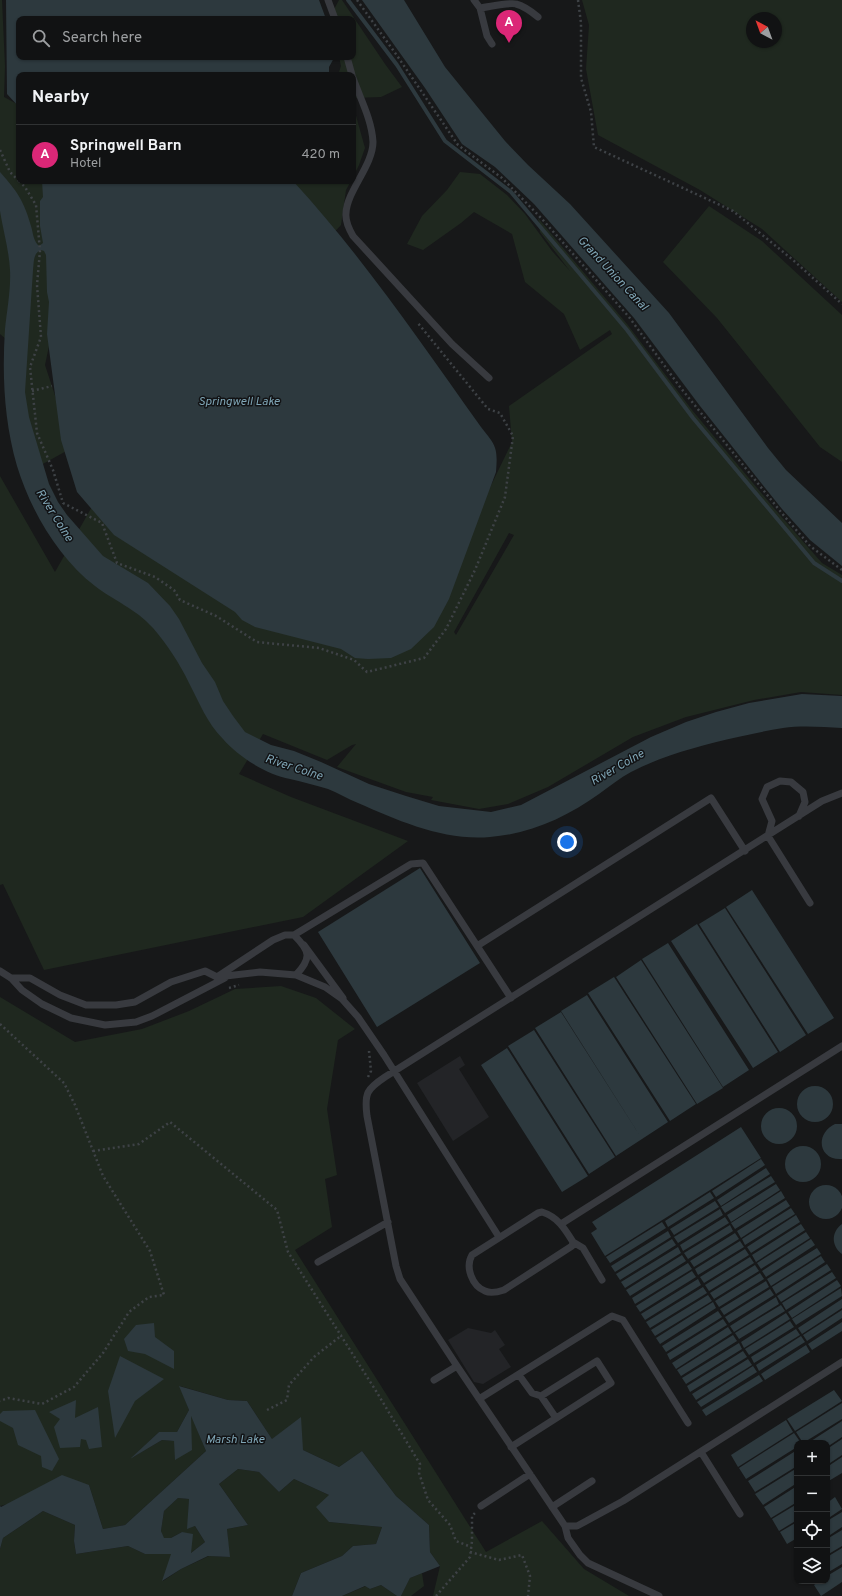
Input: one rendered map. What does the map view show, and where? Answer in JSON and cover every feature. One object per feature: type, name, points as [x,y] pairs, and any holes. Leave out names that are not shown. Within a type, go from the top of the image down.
[{"type":"lane","points":[[328,0],[335,16]]},
{"type":"lane","points":[[474,0],[480,8],[487,36],[492,44]]},
{"type":"lane","points":[[480,8],[494,7],[511,3],[517,4],[538,17]]},
{"type":"lane","points":[[348,60],[352,72]]},
{"type":"lane","points":[[356,85],[371,128],[373,143],[369,158],[346,213],[348,225],[353,236],[452,344],[489,378]]},
{"type":"lane","points":[[799,816],[805,802],[803,792],[791,782],[780,781],[767,787],[762,799],[772,821],[768,836],[810,903]]},
{"type":"lane","points":[[659,1596],[588,1563],[580,1555],[568,1538],[565,1526],[400,1279],[396,1266],[365,1102],[367,1094],[373,1085],[394,1071],[745,851],[822,801],[842,793]]},
{"type":"lane","points":[[478,946],[711,798],[745,851]]},
{"type":"lane","points":[[217,977],[273,940],[285,935],[294,935],[411,864],[423,862],[511,998]]},
{"type":"lane","points":[[294,935],[304,945],[384,1055],[499,1237]]},
{"type":"lane","points":[[296,975],[306,965],[307,954],[304,945]]},
{"type":"lane","points":[[0,971],[11,978],[22,990],[42,1004],[71,1018],[105,1025],[136,1022],[152,1016],[229,976]]},
{"type":"lane","points":[[11,978],[30,978],[60,995],[86,1005],[116,1005],[135,1002],[171,982],[205,971],[217,977],[260,972],[296,975],[325,987],[342,999],[350,1007]]},
{"type":"lane","points":[[561,1224],[842,1046]]},
{"type":"lane","points":[[573,1242],[572,1246],[567,1250],[504,1290],[489,1293],[483,1291],[472,1280],[469,1267],[469,1260],[472,1255],[538,1212],[548,1214],[561,1224],[573,1242],[583,1248],[602,1280]]},
{"type":"lane","points":[[318,1262],[388,1222]]},
{"type":"lane","points":[[479,1399],[612,1316],[623,1320],[688,1423]]},
{"type":"lane","points":[[511,1447],[611,1383],[597,1361],[541,1396]]},
{"type":"lane","points":[[565,1526],[577,1526],[623,1501],[842,1362]]},
{"type":"lane","points":[[434,1380],[457,1366]]},
{"type":"lane","points":[[519,1375],[532,1393],[541,1396],[556,1418]]},
{"type":"lane","points":[[701,1452],[740,1514]]},
{"type":"lane","points":[[481,1506],[530,1474]]},
{"type":"lane","points":[[552,1507],[592,1481]]},
{"type":"path","points":[[356,0],[398,57],[458,145],[502,178],[542,219],[629,317],[680,387],[785,517],[810,546],[842,570]]},
{"type":"path","points":[[578,0],[581,24],[581,78],[591,112],[594,146],[733,211],[793,260],[842,304]]},
{"type":"path","points":[[0,150],[10,172],[16,178]]},
{"type":"path","points":[[22,184],[36,205],[40,252],[38,285],[41,337],[30,367],[37,433],[53,470],[63,503],[102,523],[117,563],[155,577],[174,590],[180,600],[216,616],[256,642],[319,648],[354,660],[367,672],[424,658],[446,629],[475,570],[505,497],[514,436],[500,413],[488,409],[415,320]]},
{"type":"path","points":[[32,391],[52,386]]},
{"type":"path","points":[[221,990],[244,984]]},
{"type":"path","points":[[0,1024],[64,1083],[75,1105],[103,1176],[150,1251],[164,1295],[149,1298],[128,1312],[103,1353],[74,1387],[42,1404],[8,1398],[0,1401]]},
{"type":"path","points":[[365,1082],[371,1071],[369,1051],[366,1045]]},
{"type":"path","points":[[93,1151],[139,1144],[170,1122],[278,1210],[288,1252],[342,1335],[420,1464],[419,1473],[428,1500],[450,1525],[456,1541],[471,1547]]},
{"type":"path","points":[[267,1410],[287,1400],[289,1385],[314,1357],[342,1335]]},
{"type":"path","points":[[436,1596],[470,1558],[472,1516],[481,1506]]},
{"type":"path","points":[[470,1552],[499,1560],[522,1555],[530,1576],[528,1596]]},
{"type":"shaded area","points":[[0,0],[2,0],[5,66],[4,97],[16,103],[16,184],[55,184],[56,313],[45,365],[67,432],[70,449],[41,465],[21,404],[20,351],[0,334]]},
{"type":"shaded area","points":[[339,0],[342,0],[353,16],[331,16]]},
{"type":"shaded area","points":[[582,0],[842,0],[842,302],[762,229],[700,190],[598,135],[586,69],[589,25]]},
{"type":"shaded area","points":[[356,21],[402,87],[381,97],[356,98],[356,72],[339,72],[341,66],[340,60],[356,60]]},
{"type":"shaded area","points":[[356,116],[365,148],[356,171]]},
{"type":"shaded area","points":[[460,172],[480,174],[507,195],[525,214],[552,251],[570,271],[540,232],[538,218],[627,324],[692,410],[773,507],[822,563],[842,575],[842,695],[801,692],[754,700],[686,717],[633,737],[548,787],[508,804],[479,809],[431,800],[433,797],[406,792],[337,767],[356,744],[327,760],[263,734],[239,774],[291,797],[408,841],[303,917],[44,970],[3,884],[0,885],[0,476],[55,572],[98,496],[417,638],[512,442],[509,406],[612,334],[610,330],[580,350],[564,314],[525,282],[512,234],[474,212],[423,250],[407,244],[422,216],[447,190]],"holes":[[[509,533],[514,535],[456,635],[454,632]]]},
{"type":"shaded area","points":[[283,184],[349,184],[346,190],[341,225],[327,240]]},
{"type":"shaded area","points":[[709,206],[762,241],[842,315],[842,462],[820,447],[717,318],[663,262]]},
{"type":"shaded area","points":[[281,986],[316,998],[355,1029],[338,1040],[327,1109],[337,1175],[325,1179],[332,1227],[295,1250],[486,1552],[542,1521],[584,1569],[629,1596],[433,1596],[440,1566],[430,1552],[429,1525],[396,1496],[362,1451],[339,1467],[303,1450],[272,1439],[247,1401],[228,1400],[180,1386],[189,1410],[177,1432],[159,1432],[133,1457],[162,1440],[174,1441],[191,1415],[206,1451],[125,1525],[103,1529],[89,1485],[0,1506],[0,997],[75,1042],[142,1029],[189,1011],[235,989]]},
{"type":"shaded area","points":[[460,1056],[465,1065],[459,1069],[489,1117],[453,1141],[417,1083]]},
{"type":"shaded area","points":[[468,1328],[491,1333],[495,1330],[505,1345],[499,1349],[511,1367],[483,1384],[474,1382],[448,1340]]},
{"type":"shaded area","points":[[238,1469],[259,1472],[279,1492],[294,1479],[329,1495],[329,1522],[382,1527],[376,1544],[353,1546],[342,1556],[301,1573],[292,1596],[0,1596],[0,1549],[3,1538],[43,1511],[75,1525],[74,1541],[76,1554],[128,1546],[145,1554],[172,1554],[163,1581],[181,1569],[209,1556],[229,1557],[227,1529],[248,1525],[219,1484]]},
{"type":"shaded area","points":[[178,1498],[189,1499],[188,1528],[195,1526],[205,1542],[191,1553],[182,1532],[171,1538],[163,1538],[161,1531],[164,1511]]},
{"type":"shaded area","points":[[422,1573],[424,1586],[411,1596],[401,1596],[410,1578]]},
{"type":"shaded area","points":[[381,1585],[397,1596],[342,1596],[366,1586],[370,1589]]},
{"type":"water","points":[[6,0],[319,0],[325,16],[16,16],[16,60],[333,60],[329,67],[329,72],[16,72],[16,104],[7,94]]},
{"type":"water","name":"Grand Union Canal","points":[[362,0],[404,0],[445,67],[505,141],[528,165],[570,204],[669,313],[768,448],[786,470],[842,523],[842,566],[810,540],[782,509],[700,406],[634,318],[534,204],[495,167],[462,144],[425,88]]},
{"type":"water","name":"Springwell Lake","points":[[0,172],[23,203],[34,239],[39,246],[43,243],[40,226],[40,201],[43,197],[42,184],[296,184],[319,210],[367,270],[414,332],[495,447],[497,457],[496,472],[449,599],[434,627],[411,649],[391,658],[355,658],[341,649],[255,627],[242,620],[235,612],[114,535],[77,492],[61,440],[47,334],[49,302],[47,292],[46,255],[44,251],[38,251],[34,258],[25,392],[29,417],[49,484],[58,502],[67,515],[103,556],[148,583],[170,606],[179,619],[202,663],[215,682],[223,701],[245,732],[271,745],[294,751],[369,784],[439,806],[491,812],[521,805],[651,737],[686,722],[749,703],[802,694],[842,696],[842,728],[805,726],[783,728],[724,740],[683,751],[657,760],[631,772],[574,810],[548,823],[519,832],[490,837],[456,836],[422,828],[389,816],[328,789],[281,777],[253,764],[229,746],[217,733],[177,661],[153,628],[139,615],[102,591],[82,575],[57,547],[29,499],[17,466],[9,432],[5,398],[4,346],[10,270],[0,211]]},
{"type":"water","points":[[420,868],[480,963],[377,1027],[318,932]]},
{"type":"water","points":[[752,890],[834,1018],[808,1034],[726,907]]},
{"type":"water","points":[[725,908],[806,1035],[780,1052],[699,924]]},
{"type":"water","points":[[697,924],[778,1052],[753,1068],[671,941]]},
{"type":"water","points":[[668,943],[749,1070],[723,1087],[642,959]]},
{"type":"water","points":[[641,960],[723,1088],[697,1104],[616,977]]},
{"type":"water","points":[[614,977],[696,1104],[670,1121],[588,993]]},
{"type":"water","points":[[587,995],[668,1122],[642,1139],[561,1011]]},
{"type":"water","points":[[561,1012],[642,1139],[616,1156],[535,1028]]},
{"type":"water","points":[[534,1030],[615,1157],[589,1174],[508,1046]]},
{"type":"water","points":[[507,1048],[588,1176],[562,1192],[481,1065]]},
{"type":"water","points":[[815,1086],[825,1089],[830,1094],[833,1104],[830,1114],[825,1119],[815,1122],[805,1119],[800,1114],[797,1104],[800,1094],[805,1089]]},
{"type":"water","points":[[779,1108],[789,1111],[794,1116],[797,1126],[794,1136],[789,1141],[779,1144],[769,1141],[764,1136],[761,1126],[764,1116],[769,1111]]},
{"type":"water","points":[[835,1124],[842,1124],[842,1159],[828,1156],[822,1146],[824,1134],[828,1128]]},
{"type":"water","points":[[741,1127],[761,1158],[605,1256],[591,1233],[597,1229],[592,1222]]},
{"type":"water","points":[[803,1146],[813,1149],[818,1154],[821,1164],[818,1174],[813,1179],[803,1182],[793,1179],[788,1174],[785,1164],[788,1154],[793,1149]]},
{"type":"water","points":[[761,1159],[765,1165],[716,1197],[712,1191]]},
{"type":"water","points":[[766,1168],[770,1174],[721,1206],[717,1200]]},
{"type":"water","points":[[771,1176],[775,1182],[725,1213],[721,1207]]},
{"type":"water","points":[[776,1184],[780,1190],[731,1222],[727,1215]]},
{"type":"water","points":[[823,1185],[829,1185],[833,1186],[840,1192],[843,1202],[842,1209],[836,1216],[829,1219],[823,1219],[819,1218],[812,1212],[809,1205],[809,1199],[810,1195],[816,1188]]},
{"type":"water","points":[[781,1191],[785,1198],[735,1229],[731,1223]]},
{"type":"water","points":[[710,1192],[714,1198],[668,1227],[665,1221]]},
{"type":"water","points":[[786,1200],[790,1206],[741,1238],[737,1231]]},
{"type":"water","points":[[715,1201],[719,1207],[674,1235],[670,1229]]},
{"type":"water","points":[[791,1208],[795,1214],[745,1245],[742,1239]]},
{"type":"water","points":[[720,1209],[723,1215],[678,1243],[674,1237]]},
{"type":"water","points":[[796,1215],[800,1222],[751,1253],[747,1247]]},
{"type":"water","points":[[725,1217],[729,1223],[683,1251],[680,1245]]},
{"type":"water","points":[[662,1222],[666,1228],[610,1263],[606,1257]]},
{"type":"water","points":[[801,1224],[805,1230],[756,1262],[752,1255]]},
{"type":"water","points":[[842,1224],[842,1254],[838,1251],[834,1243],[834,1235],[838,1227]]},
{"type":"water","points":[[730,1225],[733,1231],[688,1259],[684,1253]]},
{"type":"water","points":[[668,1231],[671,1237],[615,1272],[611,1266]]},
{"type":"water","points":[[806,1232],[810,1238],[761,1269],[757,1263]]},
{"type":"water","points":[[735,1233],[739,1239],[694,1267],[690,1261]]},
{"type":"water","points":[[672,1239],[676,1245],[620,1280],[616,1274]]},
{"type":"water","points":[[811,1239],[815,1245],[766,1277],[762,1271]]},
{"type":"water","points":[[740,1241],[744,1247],[698,1275],[695,1269]]},
{"type":"water","points":[[678,1247],[681,1253],[625,1288],[621,1282]]},
{"type":"water","points":[[817,1248],[821,1254],[771,1286],[767,1279]]},
{"type":"water","points":[[745,1249],[749,1255],[704,1283],[700,1277]]},
{"type":"water","points":[[682,1255],[686,1261],[630,1296],[626,1290]]},
{"type":"water","points":[[821,1256],[825,1262],[776,1294],[772,1287]]},
{"type":"water","points":[[750,1257],[754,1263],[709,1291],[705,1285]]},
{"type":"water","points":[[688,1263],[692,1269],[635,1304],[632,1298]]},
{"type":"water","points":[[827,1264],[831,1270],[781,1302],[777,1296]]},
{"type":"water","points":[[755,1265],[759,1271],[714,1299],[710,1293]]},
{"type":"water","points":[[692,1271],[696,1277],[640,1312],[636,1306]]},
{"type":"water","points":[[832,1272],[836,1278],[786,1310],[782,1303]]},
{"type":"water","points":[[760,1273],[764,1279],[719,1307],[715,1301]]},
{"type":"water","points":[[698,1279],[701,1285],[645,1320],[641,1314]]},
{"type":"water","points":[[837,1280],[841,1286],[792,1318],[788,1312]]},
{"type":"water","points":[[766,1281],[769,1287],[724,1315],[720,1309]]},
{"type":"water","points":[[703,1287],[707,1293],[650,1328],[646,1322]]},
{"type":"water","points":[[841,1288],[842,1296],[796,1325],[792,1319]]},
{"type":"water","points":[[770,1289],[774,1295],[729,1323],[725,1317]]},
{"type":"water","points":[[708,1295],[712,1301],[655,1336],[651,1330]]},
{"type":"water","points":[[776,1297],[779,1304],[734,1332],[730,1326]]},
{"type":"water","points":[[842,1299],[842,1308],[802,1334],[798,1328]]},
{"type":"water","points":[[713,1302],[716,1308],[660,1344],[656,1338]]},
{"type":"water","points":[[781,1305],[785,1311],[739,1339],[735,1333]]},
{"type":"water","points":[[842,1310],[842,1318],[807,1341],[803,1335]]},
{"type":"water","points":[[718,1311],[722,1317],[666,1352],[662,1346]]},
{"type":"water","points":[[786,1313],[790,1319],[744,1348],[741,1342]]},
{"type":"water","points":[[723,1319],[727,1325],[670,1360],[667,1354]]},
{"type":"water","points":[[790,1321],[794,1327],[749,1355],[745,1349]]},
{"type":"water","points":[[842,1322],[842,1331],[812,1350],[808,1344]]},
{"type":"water","points":[[154,1323],[155,1337],[174,1351],[174,1369],[145,1354],[128,1351],[124,1339],[136,1325]]},
{"type":"water","points":[[728,1327],[732,1333],[676,1369],[672,1363]]},
{"type":"water","points":[[796,1329],[800,1335],[754,1363],[751,1357]]},
{"type":"water","points":[[733,1335],[737,1341],[681,1376],[677,1370]]},
{"type":"water","points":[[801,1336],[805,1342],[759,1371],[756,1365]]},
{"type":"water","points":[[739,1343],[742,1349],[686,1384],[682,1378]]},
{"type":"water","points":[[806,1345],[810,1352],[765,1380],[761,1374]]},
{"type":"water","points":[[743,1351],[747,1357],[690,1392],[687,1386]]},
{"type":"water","points":[[120,1356],[164,1379],[135,1401],[115,1438],[108,1391]]},
{"type":"water","points":[[748,1359],[752,1365],[696,1400],[692,1394]]},
{"type":"water","points":[[753,1366],[757,1372],[701,1407],[697,1402]]},
{"type":"water","points":[[759,1375],[763,1381],[706,1416],[702,1410]]},
{"type":"water","name":"Marsh Lake","points":[[179,1386],[228,1400],[247,1401],[272,1439],[301,1417],[303,1450],[339,1467],[362,1451],[396,1496],[429,1525],[430,1552],[440,1566],[410,1578],[401,1596],[397,1596],[381,1585],[370,1589],[365,1586],[342,1596],[292,1596],[301,1573],[342,1556],[353,1546],[376,1544],[382,1527],[329,1522],[316,1507],[329,1495],[294,1479],[279,1492],[259,1472],[238,1469],[219,1484],[248,1525],[227,1529],[230,1557],[208,1556],[181,1569],[162,1581],[171,1554],[145,1554],[128,1546],[76,1554],[74,1541],[75,1525],[43,1511],[3,1538],[0,1549],[0,1506],[1,1507],[62,1475],[89,1485],[103,1529],[125,1525],[206,1451],[191,1416],[192,1450],[175,1460],[174,1441],[162,1440],[130,1459],[159,1432],[177,1432],[189,1410]],"holes":[[[178,1498],[189,1499],[187,1529],[195,1526],[205,1542],[191,1553],[193,1534],[182,1532],[171,1538],[164,1538],[161,1531],[164,1511]]]},
{"type":"water","points":[[834,1390],[842,1401],[795,1431],[787,1419]]},
{"type":"water","points":[[76,1400],[75,1418],[98,1407],[102,1447],[89,1449],[86,1440],[81,1439],[80,1447],[60,1448],[54,1427],[60,1419],[49,1412]]},
{"type":"water","points":[[842,1403],[842,1419],[808,1440],[801,1440],[796,1432]]},
{"type":"water","points":[[35,1410],[59,1459],[52,1471],[42,1467],[41,1456],[18,1445],[13,1428],[0,1421],[0,1414],[3,1411]]},
{"type":"water","points":[[786,1420],[793,1432],[738,1467],[731,1455]]},
{"type":"water","points":[[842,1421],[842,1437],[830,1445],[830,1440],[813,1440]]},
{"type":"water","points":[[794,1433],[799,1440],[794,1440],[794,1449],[746,1479],[739,1468]]},
{"type":"water","points":[[842,1439],[842,1455],[830,1463],[830,1447]]},
{"type":"water","points":[[794,1452],[794,1468],[755,1492],[748,1481]]},
{"type":"water","points":[[842,1457],[842,1473],[830,1480],[830,1476],[830,1465]]},
{"type":"water","points":[[794,1470],[794,1485],[763,1505],[755,1494]]},
{"type":"water","points":[[794,1488],[794,1504],[771,1518],[764,1507]]},
{"type":"water","points":[[835,1497],[842,1509],[830,1517],[830,1512],[830,1501]]},
{"type":"water","points":[[794,1506],[794,1522],[779,1531],[772,1519]]},
{"type":"water","points":[[842,1512],[842,1527],[830,1535],[830,1519]]},
{"type":"water","points":[[794,1524],[794,1540],[787,1544],[780,1532]]},
{"type":"water","points":[[842,1530],[842,1546],[830,1553],[830,1548],[830,1537]]},
{"type":"water","points":[[842,1548],[842,1564],[830,1571],[830,1555]]},
{"type":"water","points":[[842,1567],[842,1582],[821,1596],[814,1585],[830,1584],[830,1574]]},
{"type":"waterway","points":[[348,0],[397,65],[445,141],[511,192],[627,330],[693,418],[814,563],[842,581]]},
{"type":"place","name":"Springwell Barn","points":[[509,43]]},
{"type":"water label","name":"River Colne","points":[[55,515]]},
{"type":"water label","name":"River Colne","points":[[294,767]]},
{"type":"water label","name":"River Colne","points":[[617,767]]}]
